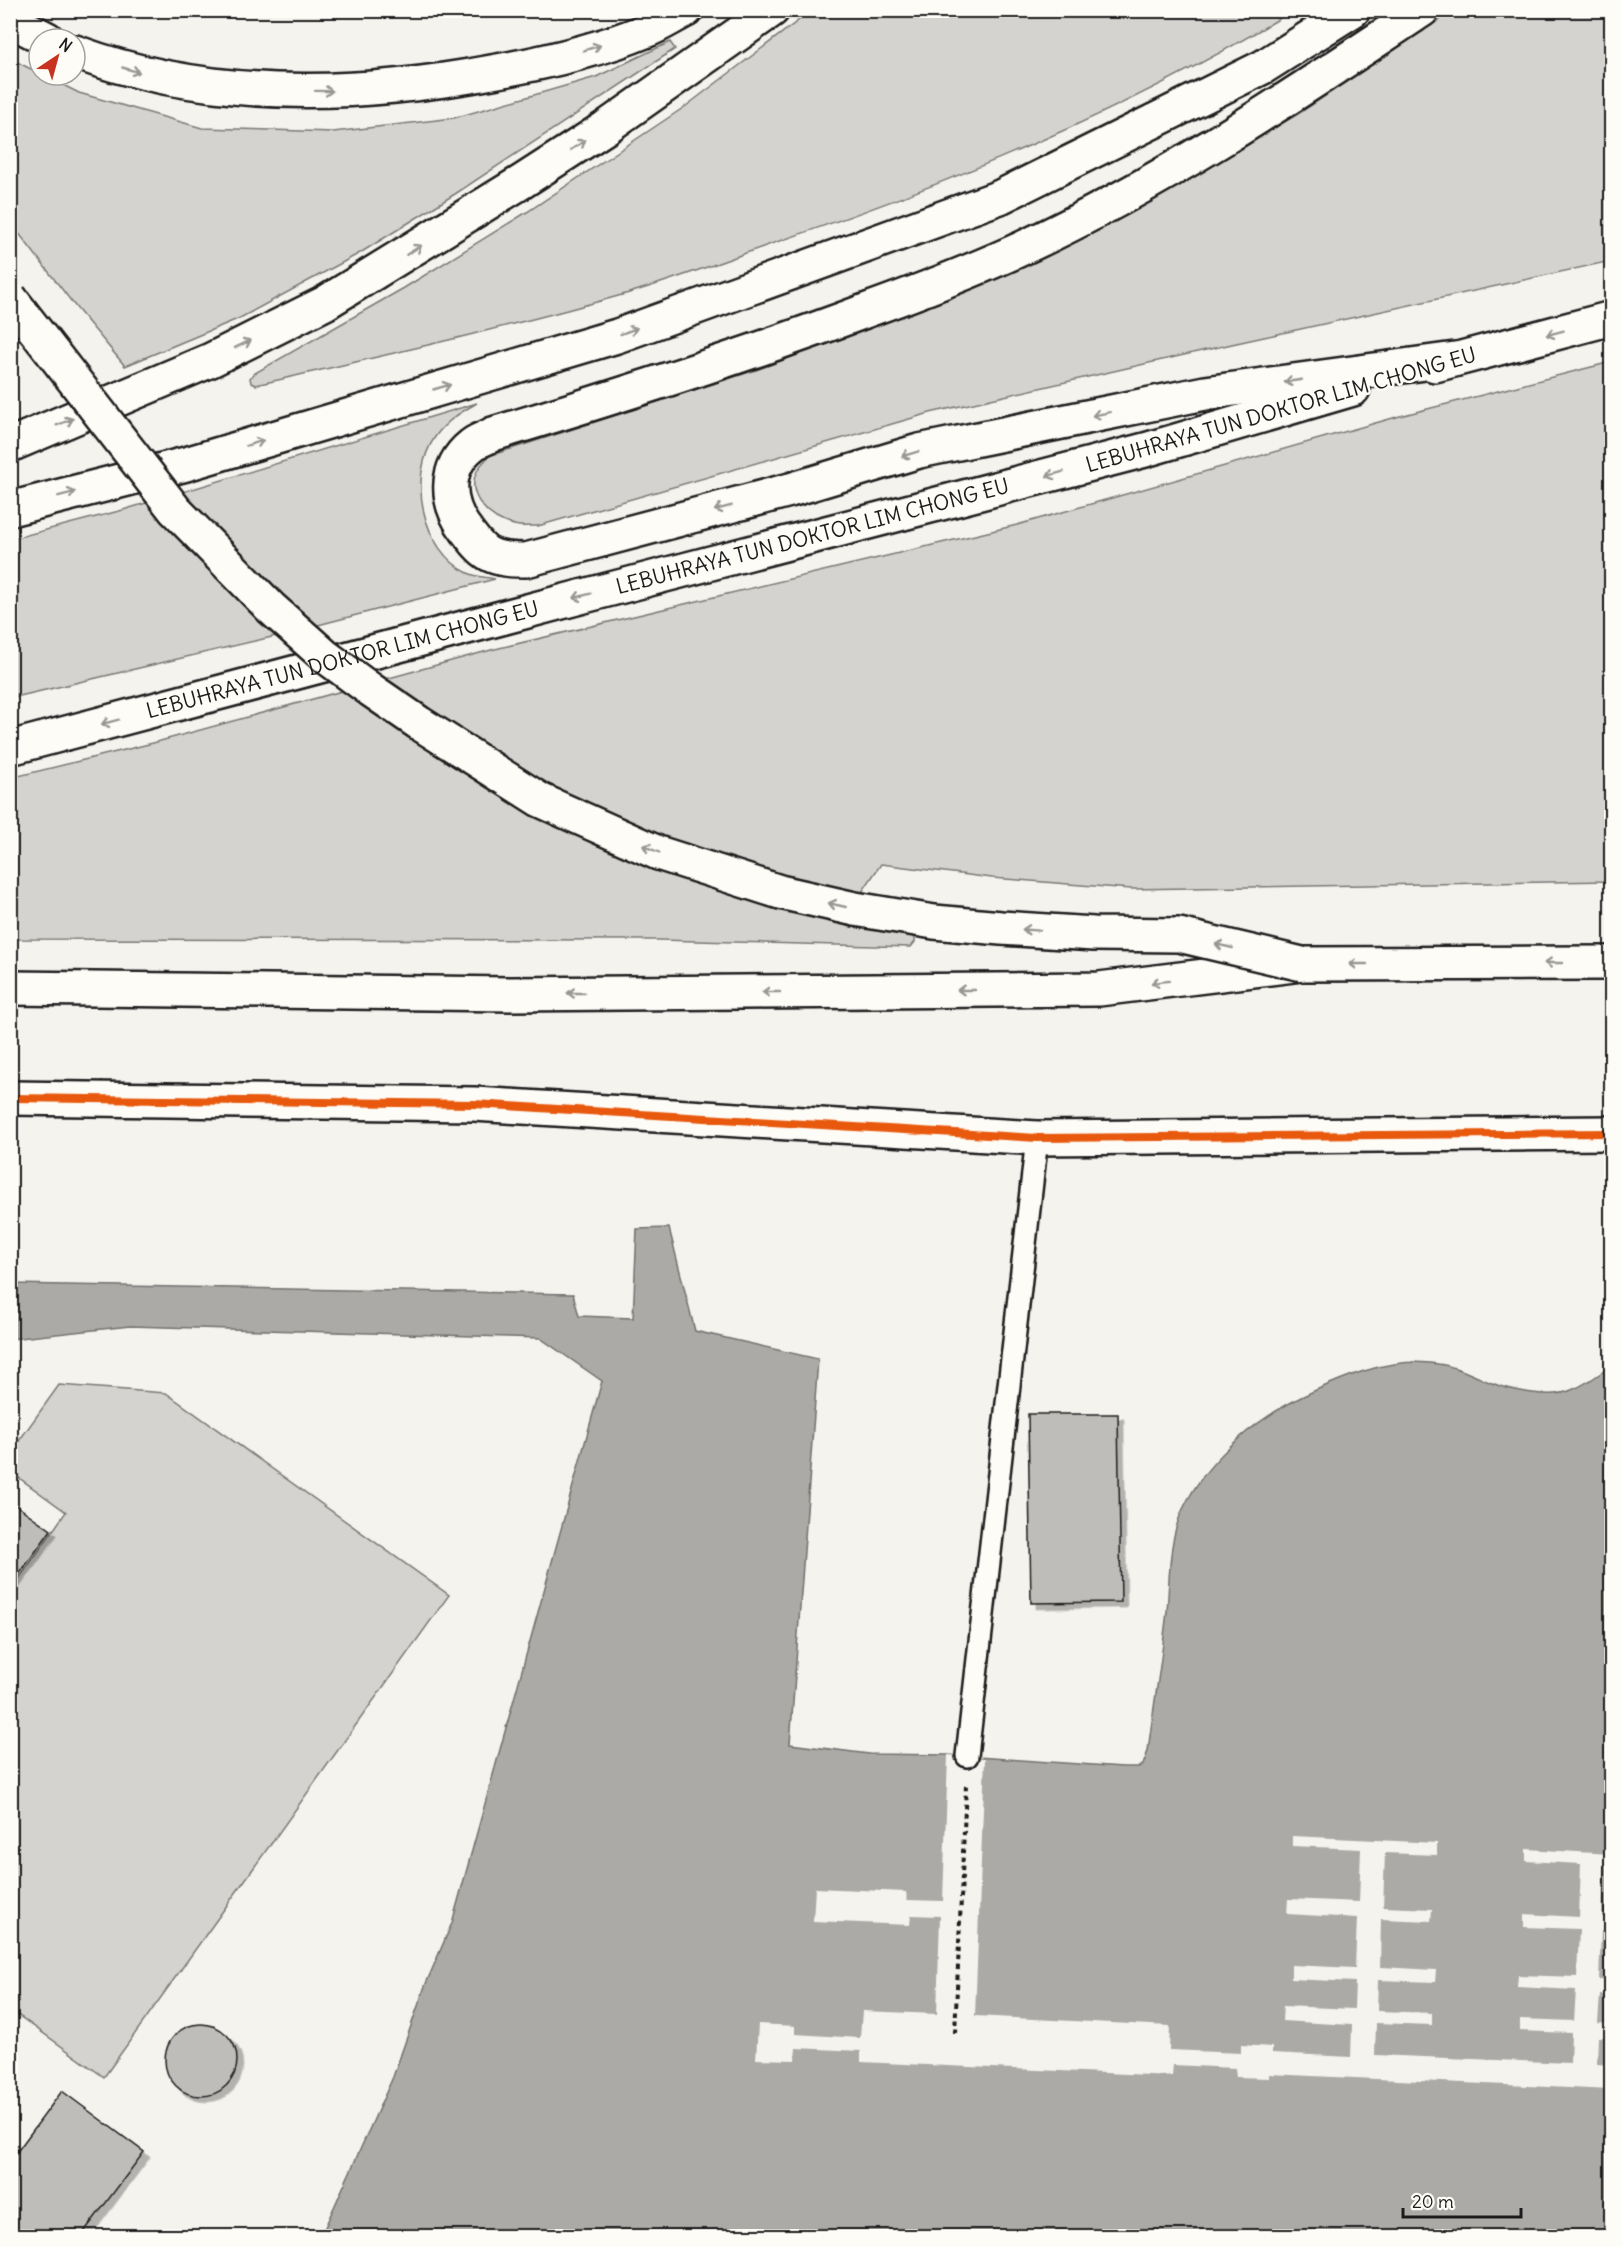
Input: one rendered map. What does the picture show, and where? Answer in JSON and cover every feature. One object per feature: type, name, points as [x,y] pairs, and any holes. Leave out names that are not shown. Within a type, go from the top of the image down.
[{"type":"main road","points":[[87,56],[136,72],[197,82],[259,89],[342,91],[440,82],[535,64],[646,31],[686,10]]},
{"type":"main road","points":[[10,445],[211,360],[325,303],[390,265],[578,146],[772,10]]},
{"type":"main road","points":[[10,509],[186,464],[616,336],[1000,197],[1263,67],[1353,10]]},
{"type":"main road","points":[[1422,10],[1274,107],[1205,149],[1070,225],[1015,252],[959,276],[766,349],[493,434],[473,445],[458,461],[452,476],[449,496],[459,521],[489,554],[507,560],[526,560],[790,490],[919,451],[1205,393],[1455,360]]},
{"type":"main road","points":[[10,20],[27,29]]},
{"type":"main road","points":[[10,298],[175,510],[271,608],[326,656],[371,690],[540,800],[658,853],[780,892],[855,909],[934,922],[1001,928],[1094,934],[1179,935],[1302,964]]},
{"type":"main road","name":"LEBUHRAYA TUN DOKTOR LIM CHONG EU","points":[[10,748],[1145,450],[1455,360],[1611,318]]},
{"type":"main road","points":[[10,988],[511,994],[1099,989],[1302,964],[1611,963]]},
{"type":"main road","points":[[10,1098],[474,1104],[1037,1138],[1611,1133]]},
{"type":"lane","points":[[967,1756],[1037,1138]]},
{"type":"path","points":[[955,2032],[967,1756]]},
{"type":"shaded area","points":[[811,11],[1292,11],[1167,81],[1103,112],[972,170],[839,221],[665,282],[583,306],[256,385],[251,383],[250,378],[255,373],[404,288],[527,212],[686,106]]},
{"type":"shaded area","points":[[1453,11],[1611,11],[1611,261],[930,413],[538,526],[520,526],[496,518],[482,506],[477,498],[474,480],[478,469],[489,456],[759,369],[927,307],[1105,227],[1298,114]]},
{"type":"shaded area","points":[[670,42],[675,49],[455,194],[360,253],[240,318],[125,366],[78,310],[11,223],[11,59],[27,67],[27,87],[67,87],[79,93],[202,128],[333,132],[454,118],[596,77]]},
{"type":"shaded area","points":[[1611,362],[1611,881],[1131,889],[992,878],[881,864],[845,917],[915,934],[915,942],[911,947],[660,940],[11,939],[10,778],[153,743],[491,650],[1017,525],[1400,416]]},
{"type":"shaded area","points":[[477,403],[460,413],[435,437],[426,453],[421,492],[430,531],[440,548],[452,562],[468,573],[495,579],[272,637],[11,698],[11,539],[123,510]]},
{"type":"shaded area","points":[[669,1228],[695,1331],[818,1359],[790,1744],[869,1754],[948,1755],[1123,1767],[1143,1765],[1148,1751],[1165,1629],[1170,1559],[1178,1521],[1194,1489],[1207,1471],[1239,1438],[1276,1411],[1316,1390],[1360,1372],[1390,1365],[1422,1362],[1444,1365],[1507,1388],[1551,1394],[1569,1391],[1580,1386],[1611,1365],[1611,2236],[321,2236],[393,2077],[425,1986],[452,1923],[602,1381],[540,1338],[130,1326],[11,1339],[11,1284],[573,1294],[579,1316],[633,1318],[637,1229]]},
{"type":"shaded area","points":[[59,1385],[166,1393],[449,1595],[104,2077],[11,2010],[11,1590],[66,1512],[11,1472],[11,1452]]},
{"type":"pier","points":[[948,1755],[985,1758],[975,2016],[1170,2026],[1169,2050],[1241,2053],[1241,2045],[1272,2047],[1272,2053],[1351,2057],[1352,2025],[1282,2021],[1283,2006],[1354,2009],[1355,1982],[1291,1979],[1291,1965],[1355,1968],[1357,1918],[1287,1914],[1288,1899],[1359,1902],[1361,1849],[1292,1846],[1292,1836],[1437,1843],[1437,1855],[1385,1853],[1383,1907],[1432,1909],[1431,1921],[1381,1919],[1380,1967],[1436,1970],[1435,1982],[1378,1980],[1377,2011],[1432,2013],[1432,2025],[1376,2023],[1375,2055],[1570,2063],[1571,2033],[1520,2031],[1520,2019],[1574,2021],[1576,1990],[1517,1987],[1518,1975],[1577,1977],[1579,1929],[1524,1927],[1524,1914],[1579,1917],[1581,1864],[1526,1861],[1526,1849],[1611,1854],[1611,1864],[1604,1864],[1602,1917],[1611,1918],[1611,1930],[1601,1930],[1599,1980],[1611,1981],[1611,1995],[1600,1995],[1598,2023],[1611,2024],[1611,2037],[1598,2037],[1597,2064],[1611,2065],[1611,2090],[1269,2074],[1269,2078],[1236,2077],[1235,2068],[1173,2065],[1172,2076],[861,2062],[861,2051],[796,2048],[795,2060],[756,2059],[758,2024],[795,2026],[795,2034],[860,2038],[862,2011],[937,2014],[940,1916],[911,1915],[910,1925],[813,1921],[815,1888],[906,1892],[907,1900],[943,1901]]},
{"type":"building","points":[[1028,1414],[1118,1414],[1121,1602],[1031,1603]]},
{"type":"building","points":[[10,1501],[51,1530],[10,1587]]},
{"type":"building","points":[[201,2024],[221,2030],[231,2040],[237,2060],[231,2080],[221,2090],[201,2096],[181,2090],[171,2080],[165,2060],[171,2040],[181,2030]]},
{"type":"building","points":[[62,2091],[144,2152],[81,2236],[10,2236],[10,2161]]},
{"type":"cycle path","points":[[10,1098],[474,1104],[1037,1138],[1612,1133]]}]
